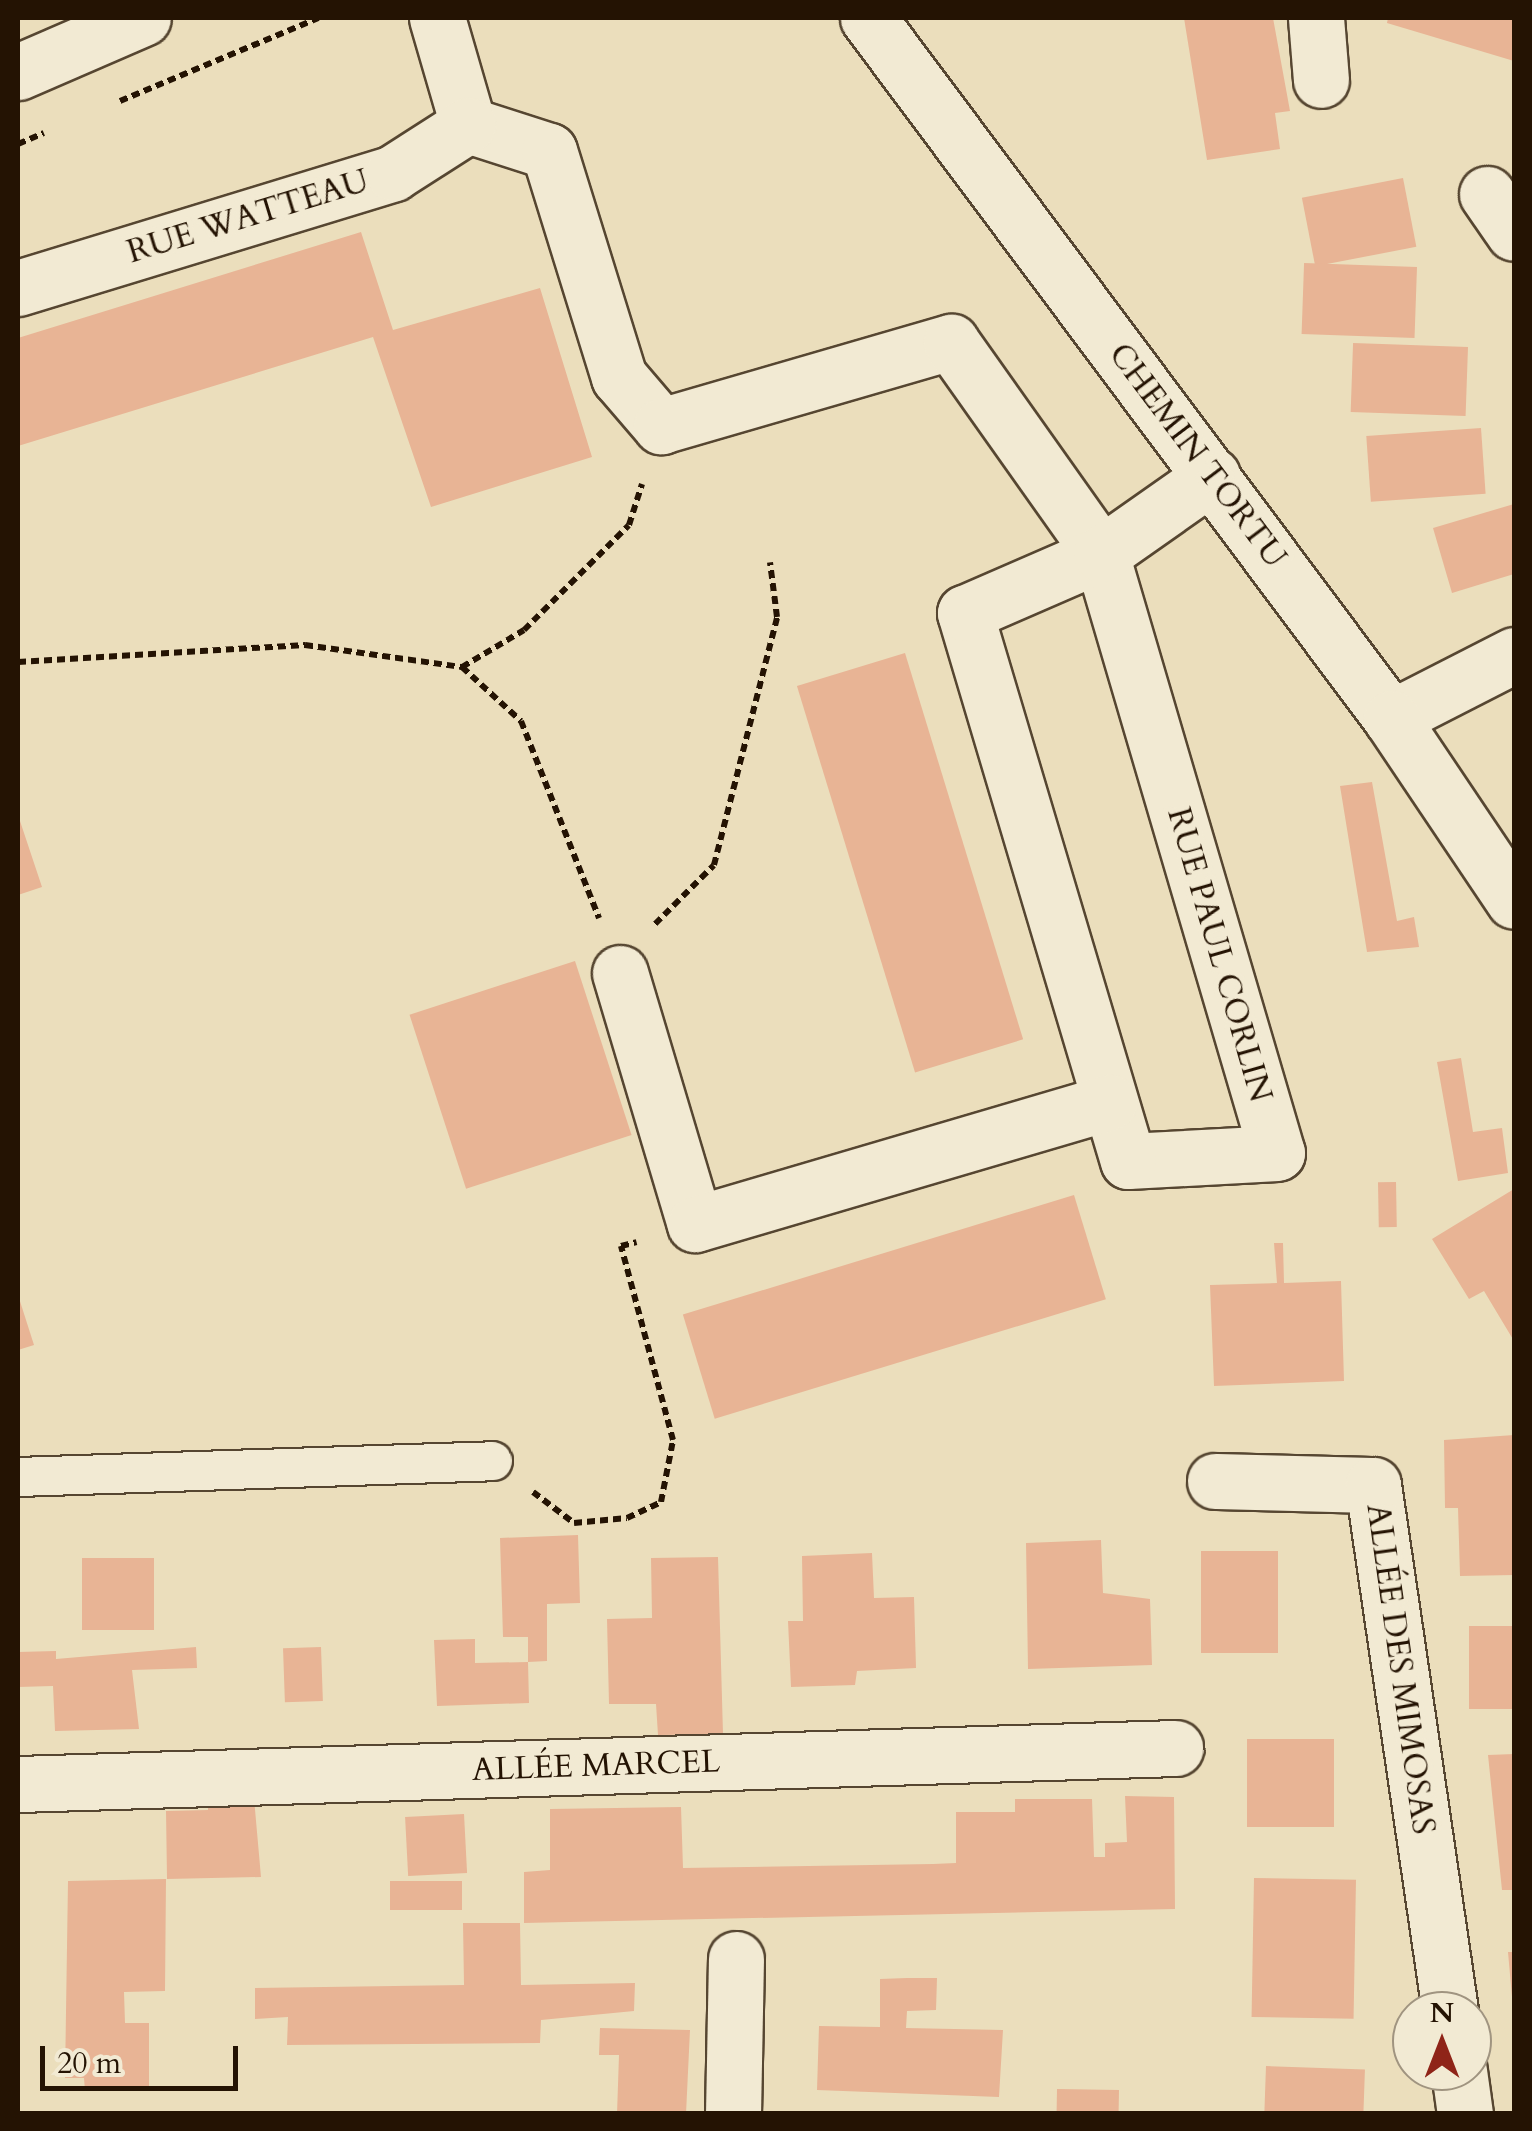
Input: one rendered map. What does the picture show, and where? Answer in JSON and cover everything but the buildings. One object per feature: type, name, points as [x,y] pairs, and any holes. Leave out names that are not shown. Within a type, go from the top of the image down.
[{"type":"street","points":[[18,72],[144,18]]},
{"type":"street","points":[[436,18],[468,125],[549,151],[619,377],[661,426]]},
{"type":"street","name":"CHEMIN TORTU","points":[[868,18],[1391,718],[1514,901]]},
{"type":"street","points":[[1316,18],[1321,80]]},
{"type":"street","name":"RUE WATTEAU","points":[[18,288],[393,173],[468,125]]},
{"type":"street","name":"RUE PAUL CORLIN","points":[[661,426],[951,342],[1100,554],[1277,1154],[1128,1161],[965,614],[1100,554],[1212,476]]},
{"type":"street","points":[[1391,718],[1514,654]]},
{"type":"street","points":[[620,973],[694,1224],[1108,1102]]},
{"type":"street","name":"ALLÉE DES MIMOSAS","points":[[1214,1481],[1373,1484],[1447,1991]]},
{"type":"street","name":"ALLÉE MARCEL","points":[[18,1784],[1175,1748]]},
{"type":"street","points":[[733,2114],[736,1959]]},
{"type":"lane","points":[[18,1477],[492,1460]]},
{"type":"path","points":[[106,107],[318,18]]},
{"type":"path","points":[[18,144],[53,129]]},
{"type":"path","points":[[462,667],[524,630],[629,525],[661,426]]},
{"type":"path","points":[[620,973],[636,944],[714,865],[778,617],[770,562]]},
{"type":"path","points":[[18,662],[305,645],[462,667],[522,720],[620,973]]},
{"type":"path","points":[[492,1460],[574,1523],[628,1518],[661,1502],[673,1440],[621,1246],[694,1224]]}]
